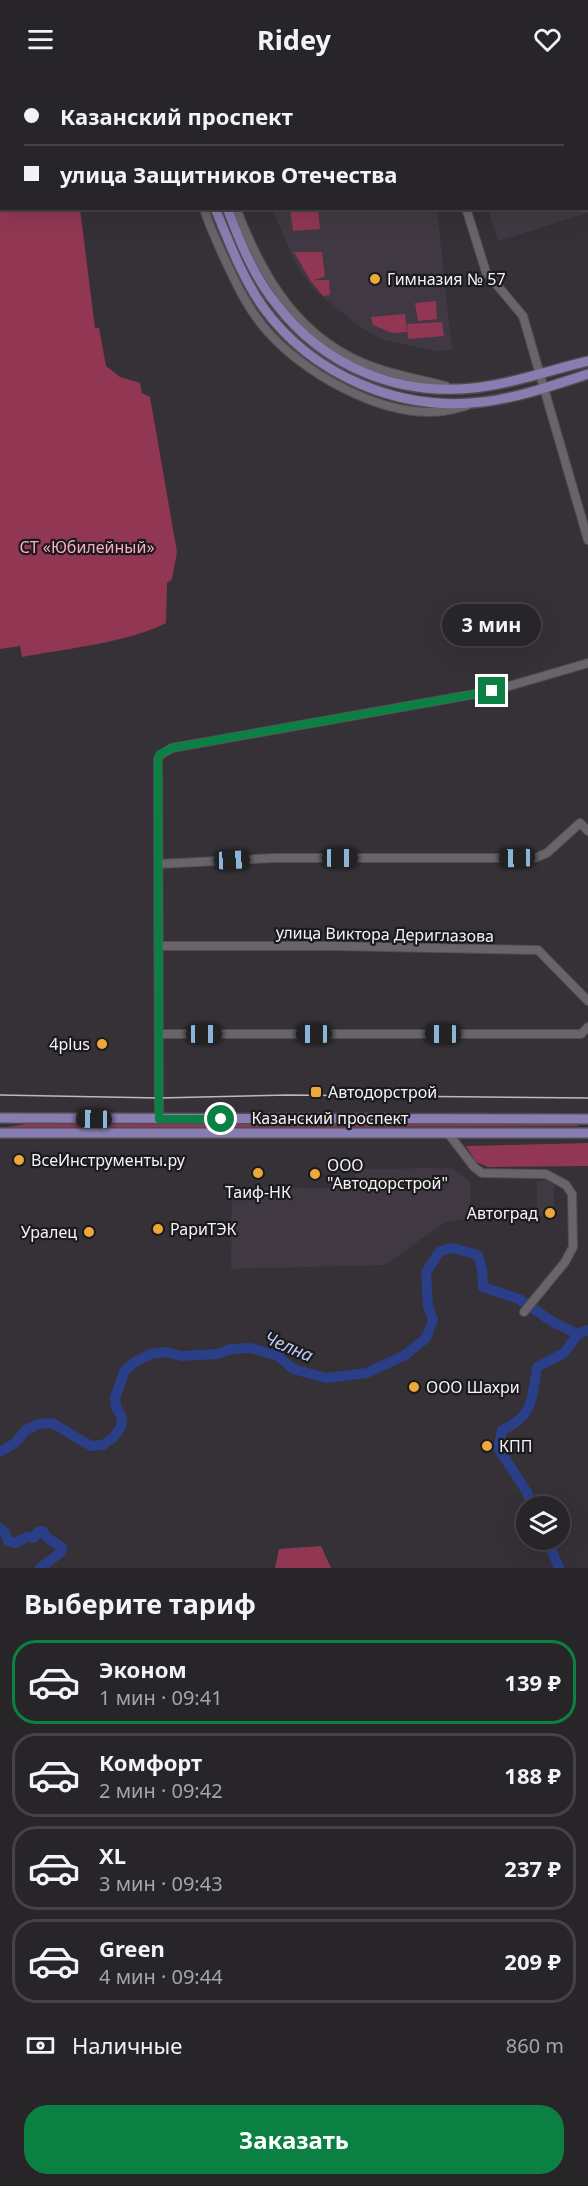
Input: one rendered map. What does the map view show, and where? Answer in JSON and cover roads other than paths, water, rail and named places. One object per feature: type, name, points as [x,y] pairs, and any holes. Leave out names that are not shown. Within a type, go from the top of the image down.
[{"type":"main road","points":[[216,210],[233,253],[262,305],[279,327],[300,347],[345,378],[397,396],[446,403],[483,402],[544,388],[588,374]]},
{"type":"main road","points":[[227,210],[256,273],[270,296],[291,322],[310,340],[348,366],[370,376],[420,388],[457,389],[488,386],[588,360]]},
{"type":"main road","name":"Казанский проспект","points":[[0,1118],[588,1119]]},
{"type":"main road","points":[[567,1132],[579,1126],[568,1119]]},
{"type":"main road","name":"Казанский проспект","points":[[0,1133],[588,1133]]},
{"type":"street","points":[[205,210],[232,276],[247,303],[279,344],[306,366],[354,393],[381,404],[415,411],[442,411],[483,402]]},
{"type":"street","points":[[237,210],[268,278],[289,309],[307,326],[328,343],[360,361],[397,374],[457,389]]},
{"type":"street","points":[[467,210],[484,268],[492,281],[522,315],[588,540]]},
{"type":"street","points":[[159,1119],[158,759],[163,752],[172,748],[492,691],[588,663]]},
{"type":"street","points":[[159,864],[274,858],[536,858],[547,853],[580,823],[588,831]]},
{"type":"street","name":"улица Виктора Дериглазова","points":[[160,946],[334,946],[538,950],[588,1001]]},
{"type":"street","points":[[159,1034],[581,1034],[588,1027]]},
{"type":"street","points":[[448,1133],[474,1167],[482,1173],[546,1174],[566,1185],[572,1194],[573,1247],[565,1262],[524,1312]]},
{"type":"waterway","name":"Челна","points":[[0,1452],[15,1443],[26,1430],[38,1424],[52,1423],[91,1446],[103,1445],[114,1437],[121,1427],[122,1418],[116,1407],[115,1398],[125,1370],[151,1354],[166,1352],[181,1356],[218,1354],[231,1349],[251,1348],[278,1356],[293,1369],[326,1378],[367,1373],[405,1355],[426,1338],[433,1320],[428,1306],[426,1272],[440,1251],[453,1248],[478,1255],[483,1287],[519,1299],[553,1322],[578,1334],[588,1330]]},
{"type":"waterway","points":[[528,1496],[498,1448],[502,1430],[520,1419],[530,1405],[537,1367],[564,1353],[578,1334]]},
{"type":"waterway","name":"Челна","points":[[0,1528],[8,1541],[15,1543],[27,1537],[34,1538],[39,1531],[43,1531],[49,1539],[62,1548],[61,1552],[40,1568]]},
{"type":"waterway","points":[[552,1550],[559,1568]]},
{"type":"tram line","points":[[0,1095],[159,1098],[288,1095],[588,1098]]},
{"type":"place","name":"Гимназия № 57","points":[[375,279]]},
{"type":"place","name":"4plus","points":[[102,1044]]},
{"type":"place","name":"Автодорстрой","points":[[316,1092]]},
{"type":"place","name":"ВсеИнструменты.ру","points":[[19,1160]]},
{"type":"place","name":"Таиф-НК","points":[[258,1173]]},
{"type":"place","name":"ООО \"Автодорстрой\"","points":[[315,1174]]},
{"type":"place","name":"Автоград","points":[[550,1213]]},
{"type":"place","name":"РариТЭК","points":[[158,1229]]},
{"type":"place","name":"Уралец","points":[[89,1232]]},
{"type":"place","name":"ООО Шахри","points":[[414,1387]]},
{"type":"place","name":"КПП","points":[[487,1446]]},
{"type":"park label","name":"СТ «Юбилейный»","points":[[87,547]]}]
